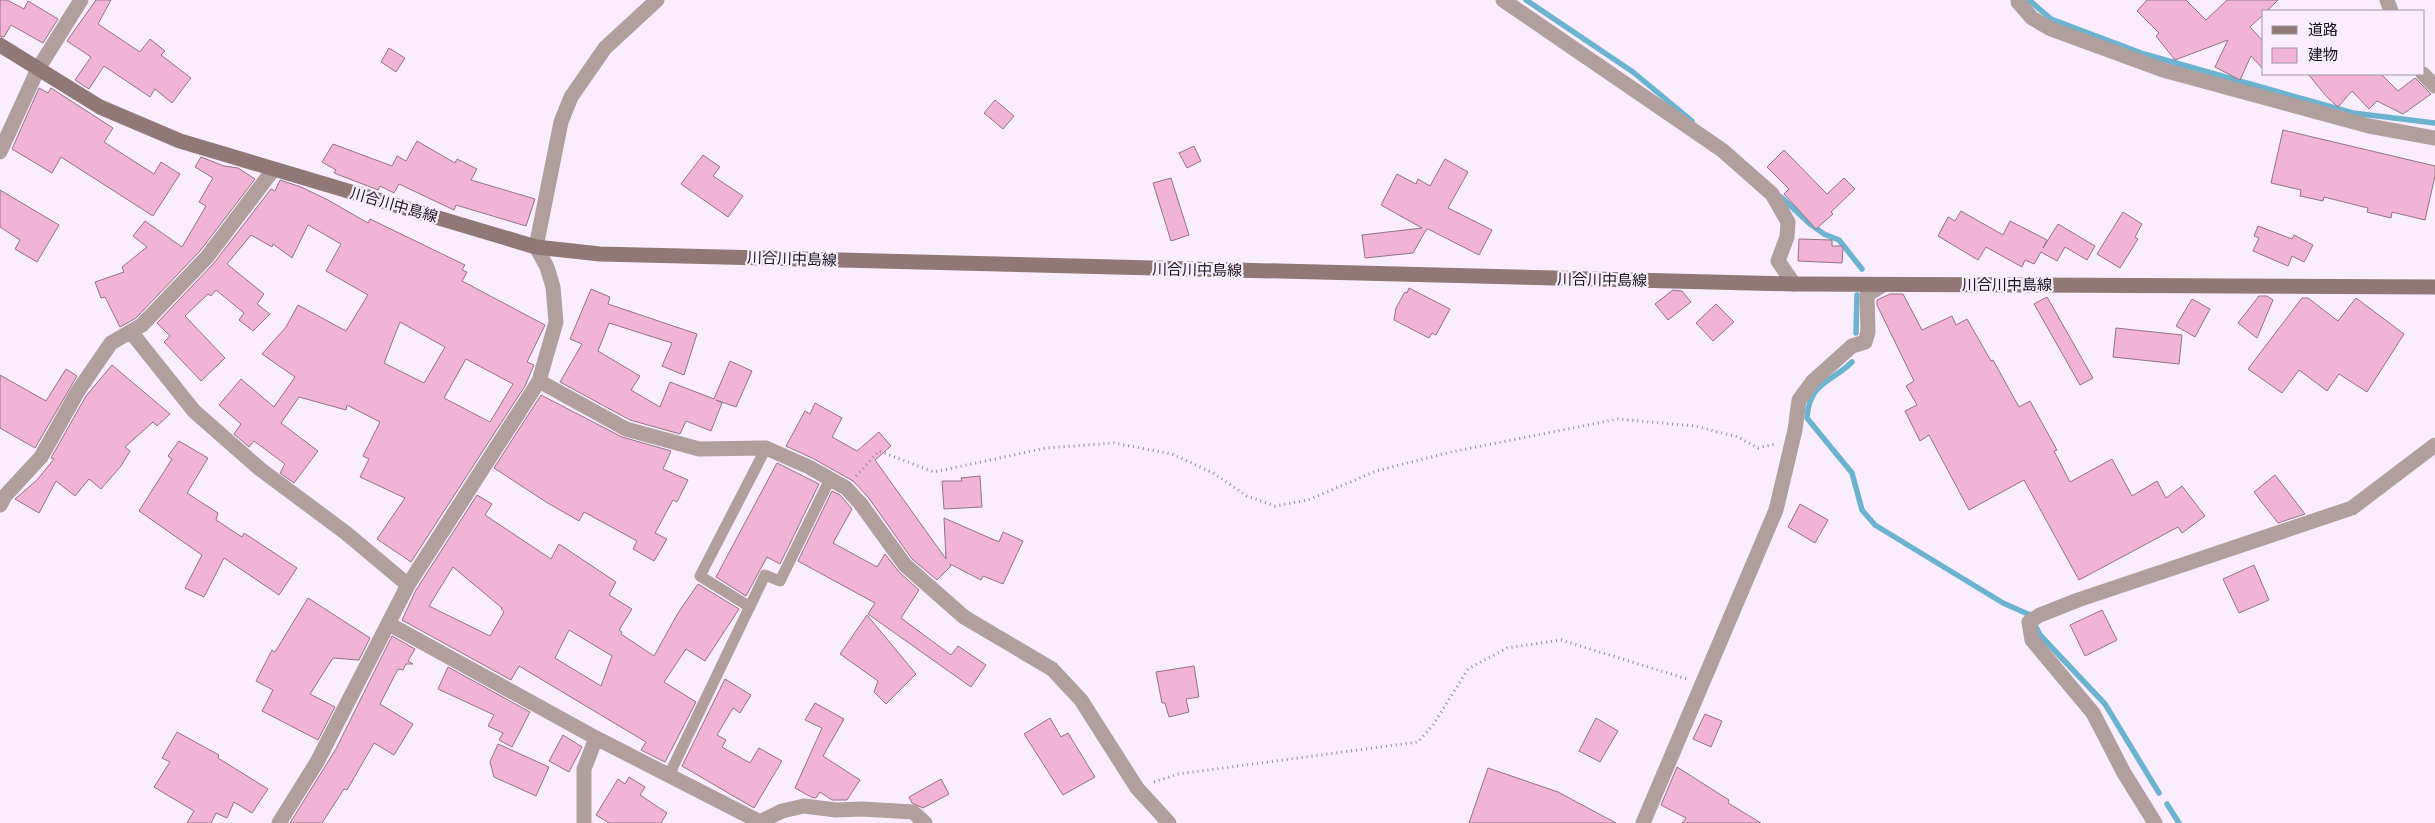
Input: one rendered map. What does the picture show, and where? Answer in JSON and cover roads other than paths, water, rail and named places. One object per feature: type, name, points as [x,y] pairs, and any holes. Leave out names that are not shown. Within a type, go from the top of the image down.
[{"type":"main road","name":"川合川中島線","points":[[0,45],[100,107],[180,142],[536,247],[600,254],[1794,284],[2435,287]]},
{"type":"street","points":[[0,152],[38,69],[80,0]]},
{"type":"street","points":[[279,823],[317,762],[408,585],[539,381],[556,322],[553,287],[547,267],[536,247],[561,122],[571,97],[605,48],[657,0]]},
{"type":"street","points":[[1503,0],[1722,150],[1772,194],[1788,222],[1787,237],[1778,261],[1794,284]]},
{"type":"street","points":[[2018,1],[2032,18],[2051,29],[2163,70],[2368,126],[2435,138]]},
{"type":"street","points":[[2424,75],[2435,86]]},
{"type":"street","points":[[0,505],[5,496],[41,457],[78,391],[111,343],[142,325],[207,257],[273,170]]},
{"type":"street","points":[[1643,823],[1776,510],[1795,430],[1799,400],[1813,381],[1852,346],[1865,342],[1868,332],[1867,295],[1883,285]]},
{"type":"street","points":[[131,332],[194,411],[260,469],[346,533],[408,585]]},
{"type":"street","points":[[539,381],[626,429],[700,449],[766,448],[846,488],[860,503],[905,565],[964,618],[1052,669],[1081,700],[1136,788],[1169,823]]},
{"type":"street","points":[[2155,823],[2124,773],[2094,713],[2032,640],[2029,622],[2352,508],[2435,445]]},
{"type":"street","points":[[389,624],[596,738],[761,822],[782,812],[804,806],[836,810],[862,809],[913,812],[925,823]]},
{"type":"street","points":[[584,823],[584,769],[596,738]]},
{"type":"lane","points":[[750,607],[700,576],[766,448]]},
{"type":"lane","points":[[669,775],[765,575],[780,581],[830,479]]},
{"type":"waterway","points":[[1526,0],[1633,72],[1692,121]]},
{"type":"waterway","points":[[2029,0],[2051,19],[2144,54],[2353,113],[2435,123]]},
{"type":"waterway","points":[[1781,197],[1810,224],[1824,234],[1839,240],[1862,269]]},
{"type":"waterway","points":[[1856,333],[1857,295]]},
{"type":"waterway","points":[[1852,362],[1822,384],[1817,390],[1812,397],[1807,418],[1852,473],[1862,510],[1875,525],[2003,603],[2030,615],[2040,635],[2105,704],[2159,793]]},
{"type":"waterway","points":[[2167,804],[2179,823]]}]
